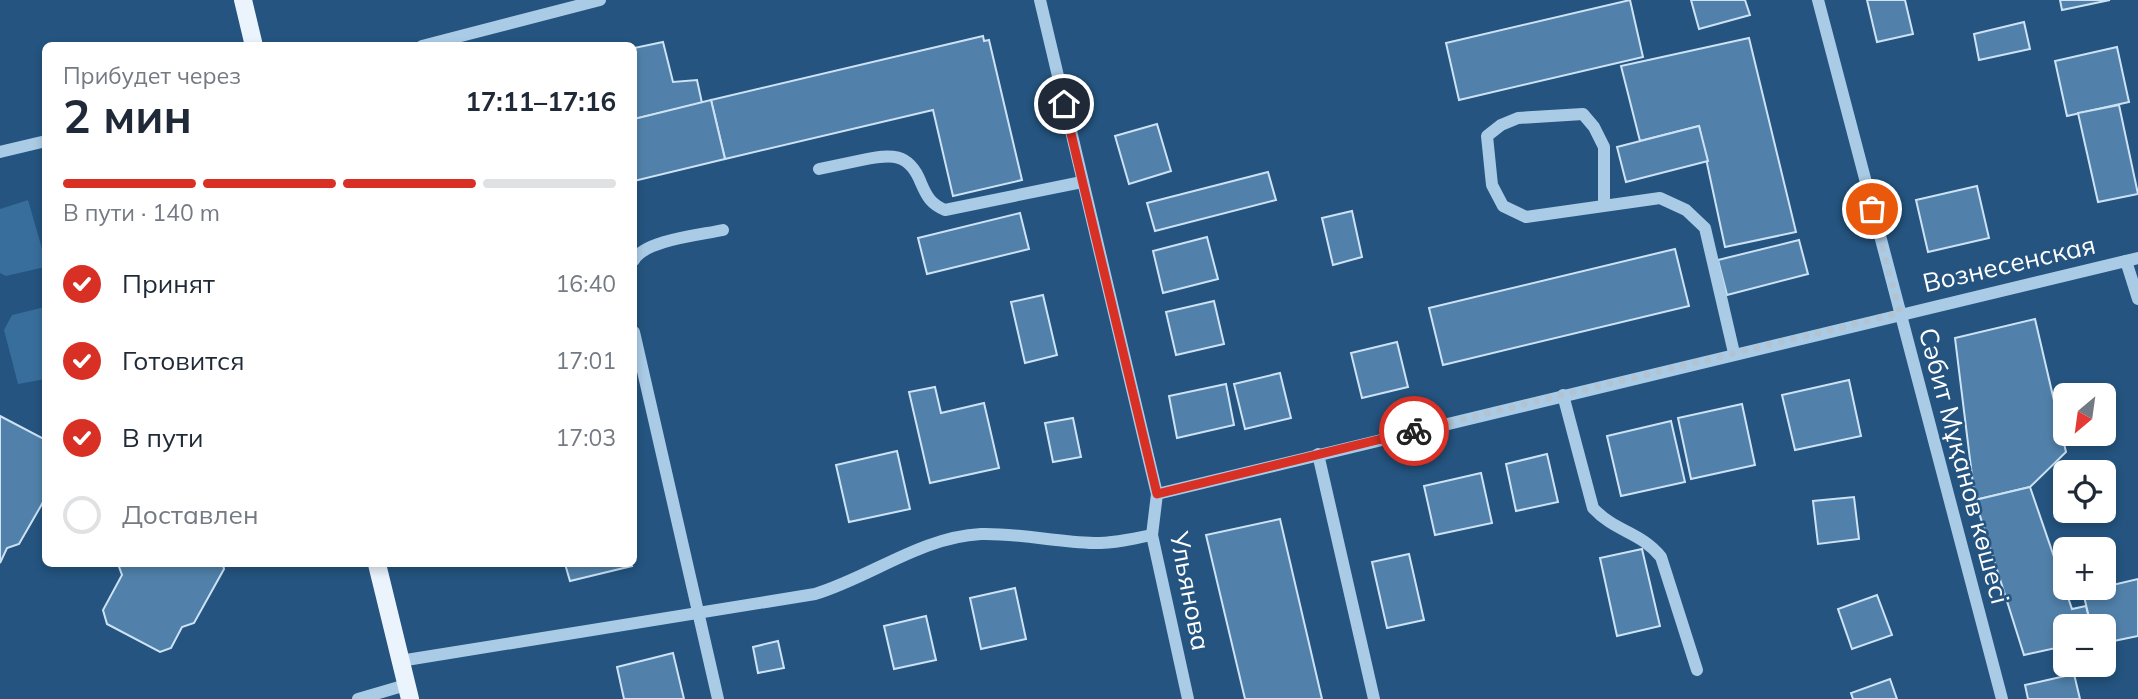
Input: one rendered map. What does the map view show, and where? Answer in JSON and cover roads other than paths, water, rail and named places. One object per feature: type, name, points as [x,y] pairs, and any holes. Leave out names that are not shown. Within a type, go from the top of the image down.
[{"type":"main road","points":[[243,0],[253,42]]},
{"type":"main road","points":[[378,567],[408,692]]},
{"type":"street","points":[[435,42],[554,5],[600,0]]},
{"type":"street","name":"Ульянова","points":[[1040,0],[1157,494],[1152,535],[1188,699]]},
{"type":"street","name":"Сәбит Мұқанов көшесі","points":[[1818,0],[2002,699]]},
{"type":"street","points":[[1604,206],[1604,147],[1594,127],[1583,114],[1518,118],[1501,125],[1487,136],[1492,185],[1503,206],[1527,217],[1604,206],[1660,198],[1686,210],[1705,228],[1734,354]]},
{"type":"street","points":[[0,152],[42,142]]},
{"type":"street","points":[[819,169],[885,156],[897,157],[916,169],[927,198],[935,206],[945,210],[1082,182]]},
{"type":"street","points":[[637,254],[651,246],[723,230]]},
{"type":"street","points":[[2132,259],[2138,299]]},
{"type":"street","name":"Вознесенская","points":[[1157,494],[2132,259]]},
{"type":"street","points":[[637,345],[718,699]]},
{"type":"street","points":[[1563,395],[1593,508],[1614,527],[1642,538],[1661,557],[1697,670]]},
{"type":"street","points":[[1318,454],[1374,699]]},
{"type":"street","points":[[400,661],[815,594],[838,587],[927,545],[980,534],[1095,543],[1152,535]]},
{"type":"street","points":[[358,699],[408,692]]}]
